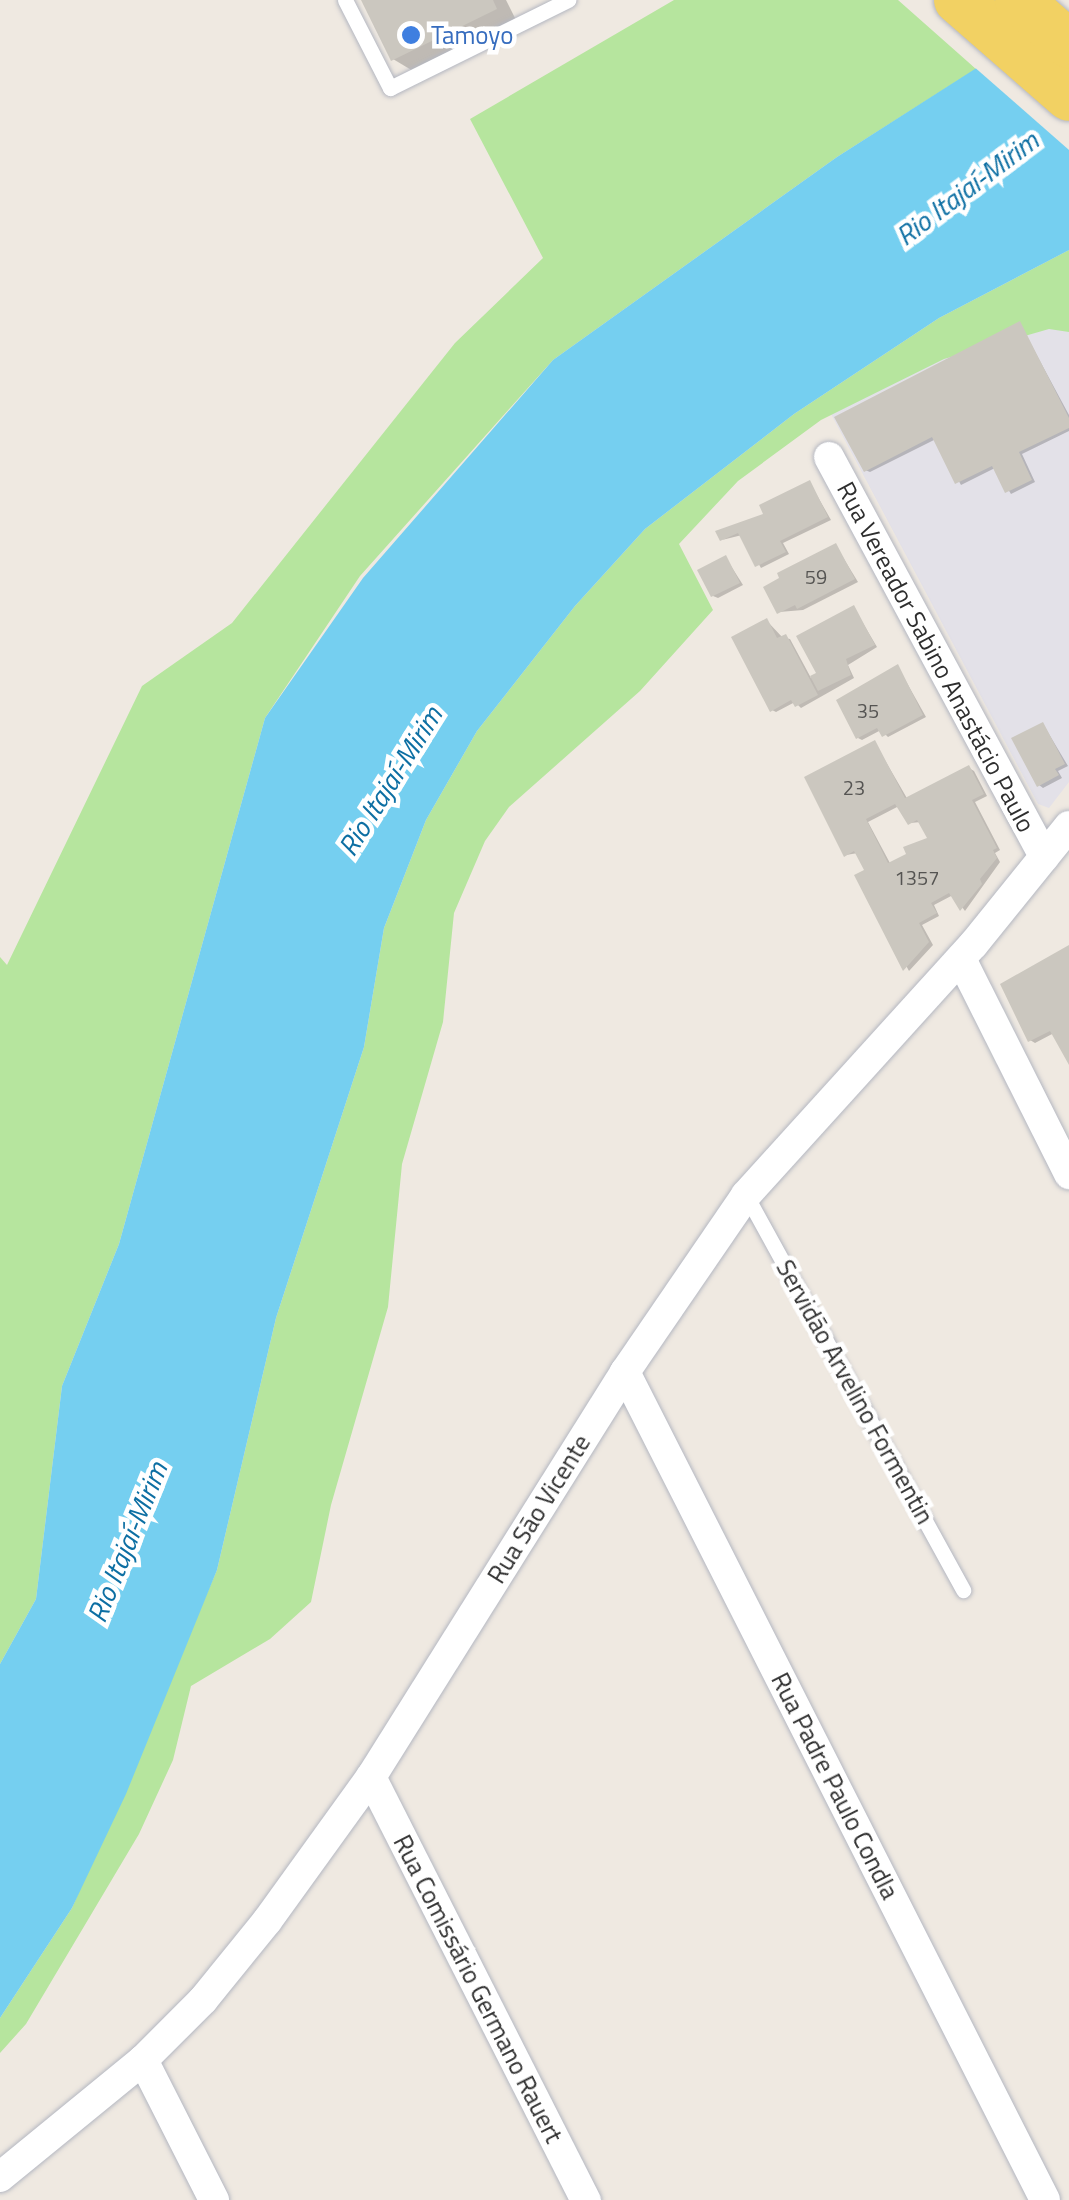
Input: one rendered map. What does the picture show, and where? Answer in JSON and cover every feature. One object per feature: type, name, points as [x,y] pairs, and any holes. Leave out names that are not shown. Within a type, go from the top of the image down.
[{"type":"main road","points":[[958,0],[1069,98]]},
{"type":"main road","points":[[1019,0],[1069,44]]},
{"type":"street","name":"Rua Vereador Sabino Anastácio Paulo","points":[[829,458],[1044,857]]},
{"type":"street","name":"Rua São Vicente","points":[[0,2177],[144,2060],[203,2000],[268,1922],[371,1777],[625,1372],[746,1195],[960,959],[1069,826]]},
{"type":"street","points":[[960,959],[1069,1174]]},
{"type":"street","name":"Rua Padre Paulo Condla","points":[[625,1372],[1044,2200]]},
{"type":"street","name":"Rua Comissário Germano Rauert","points":[[371,1777],[586,2200]]},
{"type":"street","points":[[144,2060],[214,2200]]},
{"type":"lane","points":[[345,0],[390,88],[568,0]]},
{"type":"lane","name":"Servidão Arvelino Formentin","points":[[746,1195],[963,1590]]},
{"type":"shaded area","points":[[1069,220],[1069,782],[1049,808],[1038,804],[831,414],[1015,306]]},
{"type":"green space","points":[[674,0],[898,0],[976,69],[837,157],[553,360],[360,576],[265,718],[119,1244],[62,1386],[36,1599],[0,1664],[0,957],[7,965],[142,686],[232,623],[455,343],[543,258],[470,119]]},
{"type":"green space","points":[[1069,250],[1069,332],[1049,329],[944,359],[821,420],[738,481],[679,544],[713,610],[640,691],[509,807],[485,841],[454,913],[443,1022],[402,1164],[388,1307],[331,1505],[311,1602],[270,1639],[191,1686],[173,1760],[139,1834],[26,2024],[0,2053],[0,2018],[72,1908],[217,1570],[276,1318],[364,1047],[384,928],[426,820],[477,731],[575,606],[645,529],[794,414],[939,318]]},
{"type":"water","name":"Rio Itajaí-Mirim","points":[[1069,9],[1069,250],[939,318],[794,414],[645,529],[575,606],[477,731],[426,820],[384,928],[364,1047],[276,1318],[217,1570],[126,1794],[72,1908],[0,2018],[0,1664],[36,1599],[62,1386],[119,1244],[265,718],[363,578],[553,360],[837,157]]},
{"type":"pier","points":[[1069,4],[1069,150],[972,65]]},
{"type":"building","name":"Tamoyo","points":[[361,0],[493,0],[497,9],[391,61]]},
{"type":"building","points":[[1020,321],[1069,418],[1069,428],[1019,452],[1032,480],[1005,493],[992,466],[955,484],[932,437],[864,472],[834,417]]},
{"type":"building","points":[[810,480],[828,517],[780,541],[786,552],[755,567],[738,533],[720,541],[715,531],[763,514],[759,505]]},
{"type":"building","points":[[836,543],[855,579],[797,609],[795,605],[777,614],[763,587],[779,578],[777,573]]},
{"type":"building","points":[[726,555],[740,583],[711,597],[697,570]]},
{"type":"building","points":[[854,605],[875,645],[846,659],[851,675],[818,691],[810,676],[816,673],[796,636]]},
{"type":"building","points":[[767,618],[777,638],[786,634],[818,695],[795,707],[791,700],[770,712],[731,637]]},
{"type":"building","points":[[898,664],[923,715],[882,737],[877,728],[856,739],[836,700]]},
{"type":"building","points":[[1043,722],[1065,764],[1055,769],[1059,775],[1037,787],[1011,738]]},
{"type":"building","points":[[875,740],[905,798],[969,765],[984,794],[972,800],[997,848],[993,850],[997,858],[960,911],[949,893],[931,903],[937,913],[919,923],[929,942],[903,971],[854,875],[864,870],[854,851],[844,857],[804,777]],"holes":[[[895,804],[908,825],[917,820],[927,838],[903,847],[906,854],[888,863],[866,819]]]},
{"type":"building","points":[[1069,945],[1069,1065],[1050,1031],[1028,1042],[1000,984]]},
{"type":"place","name":"Tamoyo","points":[[411,35]]}]
